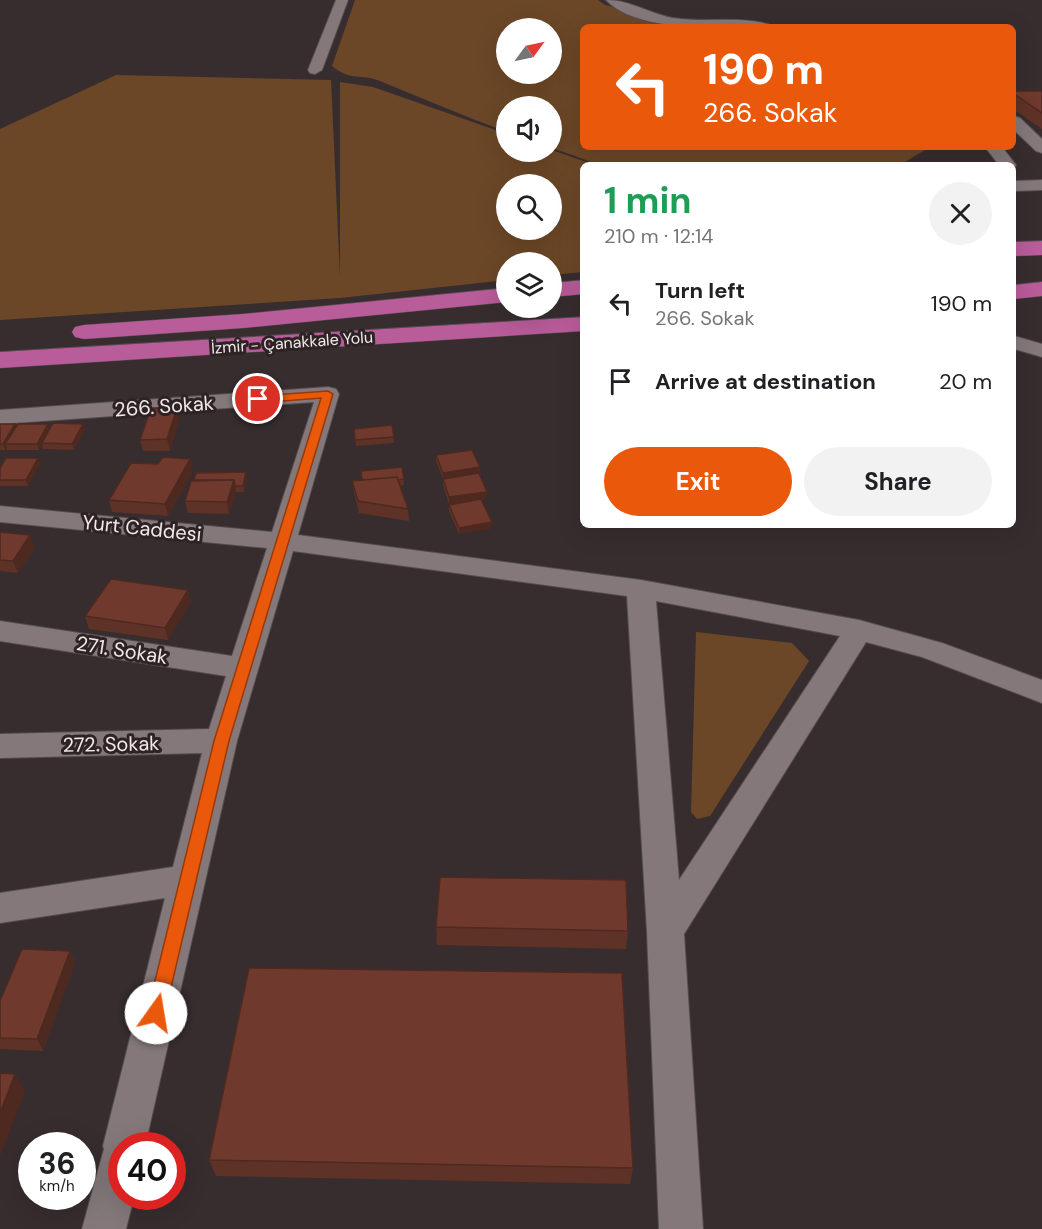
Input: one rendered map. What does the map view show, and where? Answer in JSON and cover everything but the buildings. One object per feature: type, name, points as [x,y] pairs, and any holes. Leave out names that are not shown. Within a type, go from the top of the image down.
[{"type":"highway","points":[[1016,249],[1042,248]]},
{"type":"highway","points":[[562,289],[580,287]]},
{"type":"highway","points":[[1016,292],[1042,289]]},
{"type":"highway","name":"İzmir - Çanakkale Yolu","points":[[0,338],[243,321],[496,296]]},
{"type":"highway","name":"İzmir - Çanakkale Yolu","points":[[0,360],[580,324]]},
{"type":"street","points":[[315,70],[342,0]]},
{"type":"street","points":[[612,0],[650,17],[661,19],[684,23],[729,21],[746,24]]},
{"type":"street","points":[[1016,123],[1042,148]]},
{"type":"street","points":[[996,150],[1006,162]]},
{"type":"street","points":[[1016,174],[1027,186]]},
{"type":"street","points":[[1016,343],[1040,350]]},
{"type":"street","name":"266. Sokak","points":[[0,417],[328,394],[284,542]]},
{"type":"street","name":"Yurt Caddesi","points":[[0,514],[284,542],[641,589],[859,630],[932,650],[1042,692]]},
{"type":"street","points":[[127,1132],[221,741],[284,542]]},
{"type":"street","points":[[641,589],[665,932],[681,1229]]},
{"type":"street","points":[[665,932],[859,630]]},
{"type":"street","name":"271. Sokak","points":[[0,631],[244,668]]},
{"type":"street","name":"272. Sokak","points":[[0,746],[221,741]]},
{"type":"street","points":[[0,908],[188,880]]},
{"type":"street","points":[[104,1229],[109,1210]]},
{"type":"shaded area","points":[[355,0],[598,0],[605,5],[684,23],[702,24],[580,24],[580,150],[925,150],[905,162],[592,162],[562,152],[562,96],[496,96],[496,128],[380,81],[345,74],[332,66]]},
{"type":"shaded area","points":[[116,75],[331,80],[340,277],[340,82],[373,87],[496,130],[496,162],[562,162],[562,153],[586,162],[580,162],[580,272],[562,274],[562,252],[496,252],[496,281],[340,298],[0,320],[0,129]]},
{"type":"shaded area","points":[[696,632],[792,643],[809,661],[710,816],[697,819],[691,812]]},
{"type":"route","points":[[156,1013],[221,741],[328,394],[258,399]]}]
